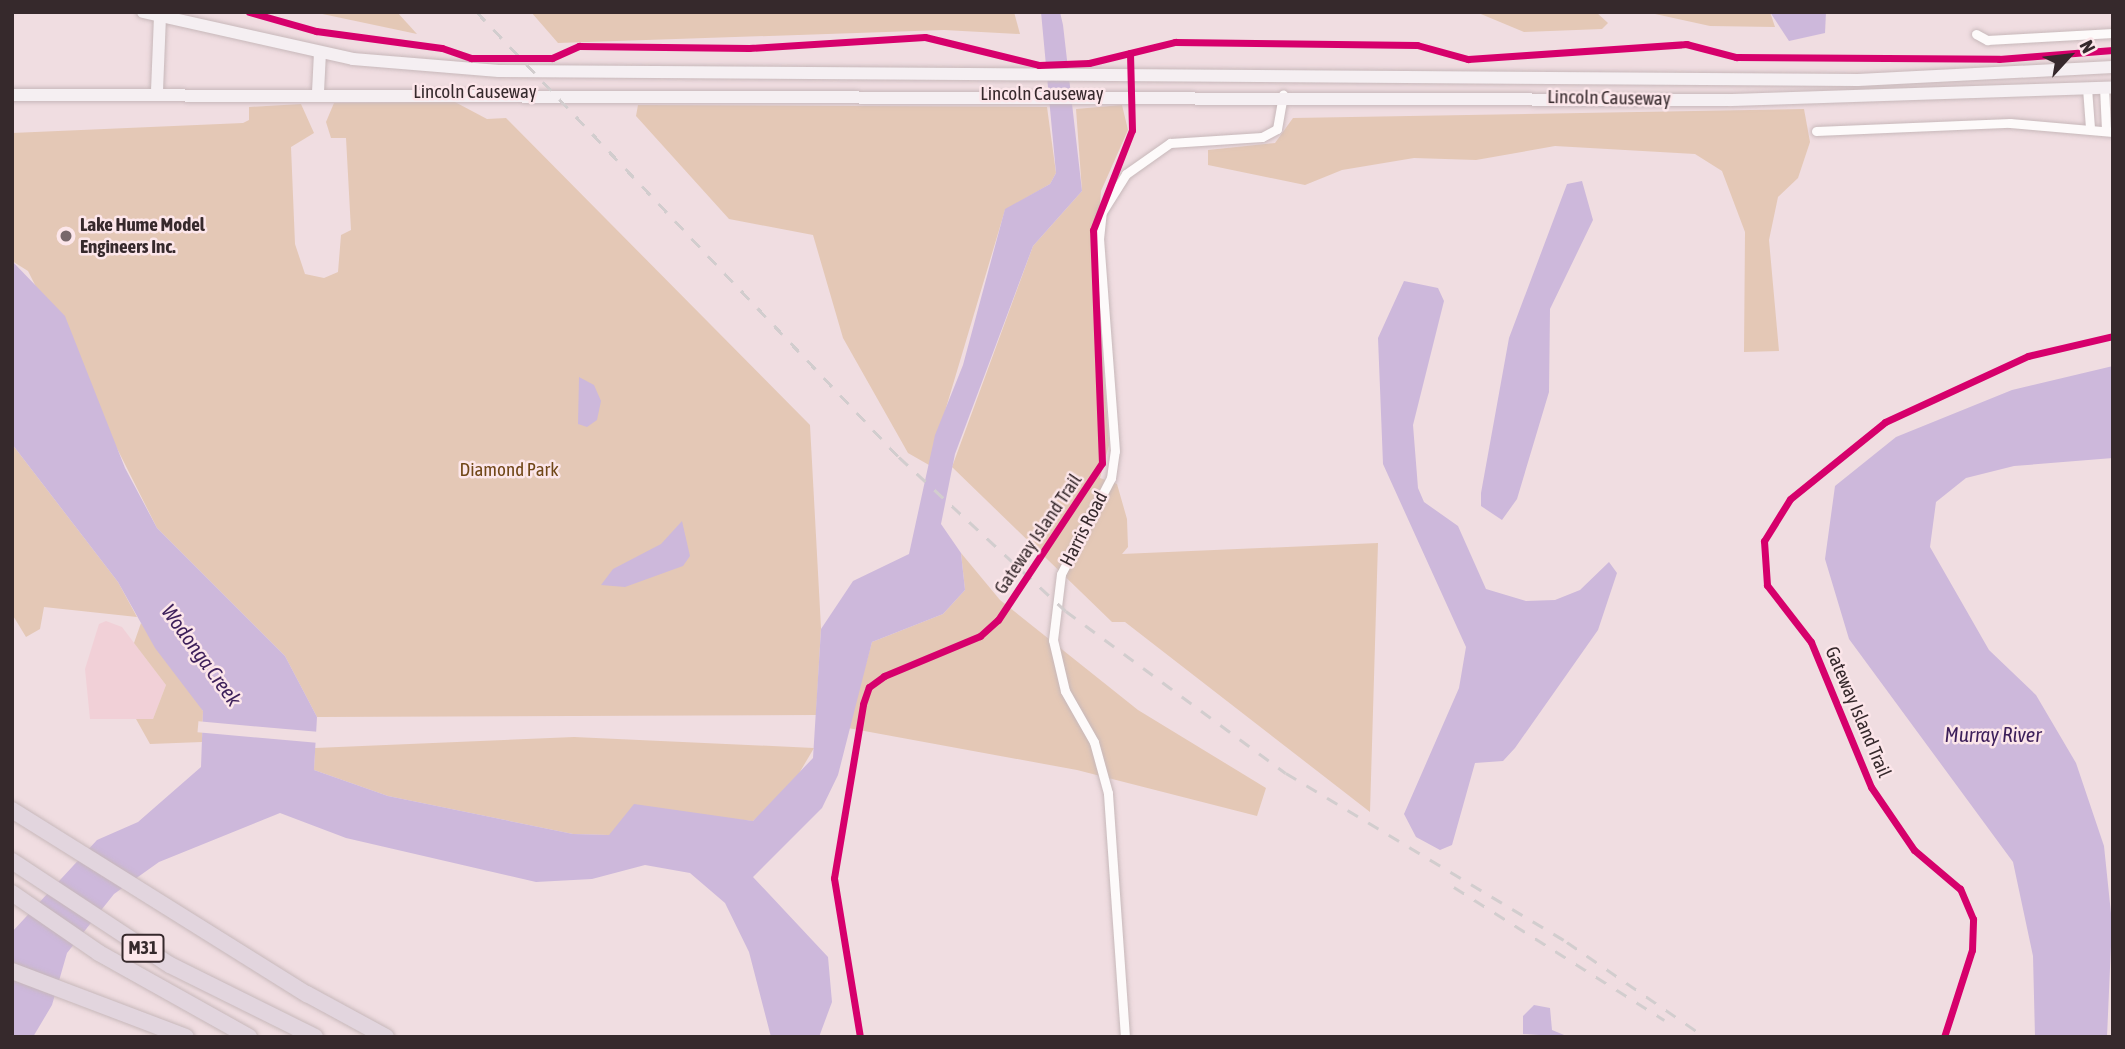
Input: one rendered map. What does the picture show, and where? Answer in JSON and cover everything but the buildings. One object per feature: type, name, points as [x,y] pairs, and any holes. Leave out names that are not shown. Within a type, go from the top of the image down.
[{"type":"highway","points":[[12,810],[32,828],[307,995],[386,1037]]},
{"type":"highway","name":"M31","points":[[12,861],[170,965],[315,1037]]},
{"type":"highway","name":"M31","points":[[12,893],[110,960],[249,1037]]},
{"type":"highway","points":[[12,971],[186,1037]]},
{"type":"main road","name":"Lincoln Causeway","points":[[143,12],[320,52],[499,71],[1809,80],[2113,67]]},
{"type":"main road","points":[[157,91],[160,15]]},
{"type":"main road","points":[[318,92],[320,52]]},
{"type":"main road","points":[[2094,68],[2109,87]]},
{"type":"main road","points":[[2087,88],[2094,68]]},
{"type":"main road","points":[[1283,76],[1283,95]]},
{"type":"main road","name":"Lincoln Causeway","points":[[12,95],[157,91],[940,93],[1731,100],[2109,87]]},
{"type":"street","points":[[1976,34],[1987,40],[2113,33]]},
{"type":"street","points":[[1816,131],[2010,123],[2109,130],[2109,87]]},
{"type":"street","points":[[2087,88],[2090,128]]},
{"type":"street","name":"Harris Road","points":[[1125,1037],[1108,793],[1094,742],[1065,691],[1053,640],[1061,574],[1111,478],[1115,451],[1099,239],[1102,212],[1126,174],[1170,143],[1262,137],[1277,129],[1283,95]]},
{"type":"shaded area","points":[[106,621],[122,627],[166,685],[153,719],[90,719],[85,669],[99,624]]},
{"type":"green space","points":[[313,12],[397,12],[417,34]]},
{"type":"green space","points":[[531,12],[1014,12],[1020,34],[944,30],[558,43]]},
{"type":"green space","points":[[1476,12],[1596,12],[1608,23],[1602,29],[1524,32]]},
{"type":"green space","points":[[1646,12],[1770,12],[1775,27],[1710,26]]},
{"type":"green space","name":"Diamond Park","points":[[455,102],[487,119],[506,118],[810,425],[821,628],[816,715],[317,717],[285,656],[157,528],[28,271],[12,261],[12,133],[243,123],[249,120],[249,107],[301,104],[314,133],[291,147],[295,244],[305,274],[324,278],[338,272],[341,235],[351,230],[346,138],[331,138],[326,122],[334,103]]},
{"type":"green space","points":[[638,105],[1047,107],[1056,173],[1050,184],[1005,210],[929,465],[908,453],[843,338],[813,235],[729,219],[636,116]]},
{"type":"green space","points":[[1122,105],[1128,130],[1101,191],[1096,259],[1109,445],[1100,478],[1117,484],[1127,519],[1128,547],[1122,554],[1378,543],[1370,812],[1125,622],[1112,622],[952,467],[1033,246],[1082,191],[1076,109]]},
{"type":"green space","points":[[1804,109],[1810,142],[1798,178],[1778,197],[1769,240],[1779,351],[1744,352],[1745,232],[1722,171],[1695,154],[1555,146],[1476,160],[1414,158],[1342,170],[1305,185],[1208,165],[1208,150],[1275,143],[1293,118]]},
{"type":"green space","points":[[12,444],[118,582],[137,617],[44,607],[40,629],[26,637],[12,614]]},
{"type":"green space","points":[[961,553],[1000,600],[1138,710],[1266,788],[1257,816],[1077,770],[848,728],[872,642],[943,614],[965,590]]},
{"type":"green space","points":[[141,623],[190,687],[203,711],[202,742],[150,744],[136,719],[153,719],[166,685],[134,643]]},
{"type":"green space","points":[[574,737],[814,748],[791,787],[753,821],[712,817],[609,835],[573,834],[388,796],[314,770],[315,748]]},
{"type":"water","name":"Wodonga Creek","points":[[1041,12],[1060,12],[1063,25],[1082,191],[1033,246],[955,454],[941,524],[961,553],[965,590],[943,614],[872,642],[838,775],[822,808],[753,877],[828,957],[832,1002],[819,1037],[771,1037],[749,952],[725,903],[690,873],[645,865],[592,879],[536,882],[346,838],[280,813],[159,862],[114,894],[67,953],[52,1005],[33,1037],[12,1037],[12,932],[97,840],[138,822],[201,767],[203,711],[155,648],[118,582],[12,444],[12,261],[65,316],[125,468],[157,528],[285,656],[317,717],[314,770],[388,796],[573,834],[609,835],[634,804],[753,821],[813,758],[821,629],[853,581],[909,554],[935,435],[963,365],[1005,209],[1050,184],[1056,173]]},
{"type":"water","points":[[1770,12],[1826,12],[1825,33],[1789,41]]},
{"type":"water","points":[[1582,181],[1593,220],[1550,309],[1549,392],[1517,499],[1502,520],[1481,506],[1481,493],[1509,338],[1567,184]]},
{"type":"water","points":[[1404,281],[1438,288],[1444,301],[1413,425],[1418,488],[1424,502],[1458,526],[1486,589],[1526,601],[1555,600],[1580,590],[1609,562],[1617,573],[1598,630],[1515,748],[1503,761],[1475,763],[1452,845],[1440,850],[1416,837],[1404,814],[1459,688],[1466,647],[1383,464],[1378,338]]},
{"type":"water","name":"Murray River","points":[[2113,366],[2113,458],[2014,466],[1966,478],[1936,502],[1930,547],[1989,650],[2036,695],[2076,763],[2104,846],[2112,923],[2107,1037],[2035,1037],[2033,956],[2013,862],[1849,639],[1825,559],[1835,486],[1896,437],[2012,390]]},
{"type":"water","points":[[579,377],[594,385],[601,401],[597,420],[587,427],[578,424]]},
{"type":"water","points":[[682,521],[690,556],[683,566],[625,587],[601,585],[613,569],[661,544]]},
{"type":"water","points":[[1534,1005],[1550,1008],[1552,1030],[1569,1037],[1523,1034],[1523,1016]]},
{"type":"pier","points":[[198,721],[320,732],[319,743],[198,732]]},
{"type":"railway","points":[[477,12],[899,457],[1066,611],[1286,773],[1567,942],[1705,1037]]},
{"type":"railway","points":[[1454,887],[1664,1020]]},
{"type":"cycle path","points":[[249,12],[316,31],[442,48],[471,58],[552,58],[579,46],[749,48],[925,37],[1039,65],[1089,63],[1175,42],[1417,45],[1468,59],[1686,44],[1736,57],[1999,59],[2113,50]]},
{"type":"cycle path","name":"Gateway Island Trail","points":[[860,1037],[834,878],[863,704],[869,687],[884,676],[980,636],[998,620],[1102,463],[1093,230],[1132,130],[1130,53]]},
{"type":"cycle path","name":"Gateway Island Trail","points":[[1944,1037],[1972,950],[1973,919],[1960,889],[1914,850],[1871,787],[1811,642],[1767,585],[1764,541],[1790,499],[1885,422],[2028,356],[2113,336]]},
{"type":"place","name":"Lake Hume Model Engineers Inc.","points":[[66,236]]}]
